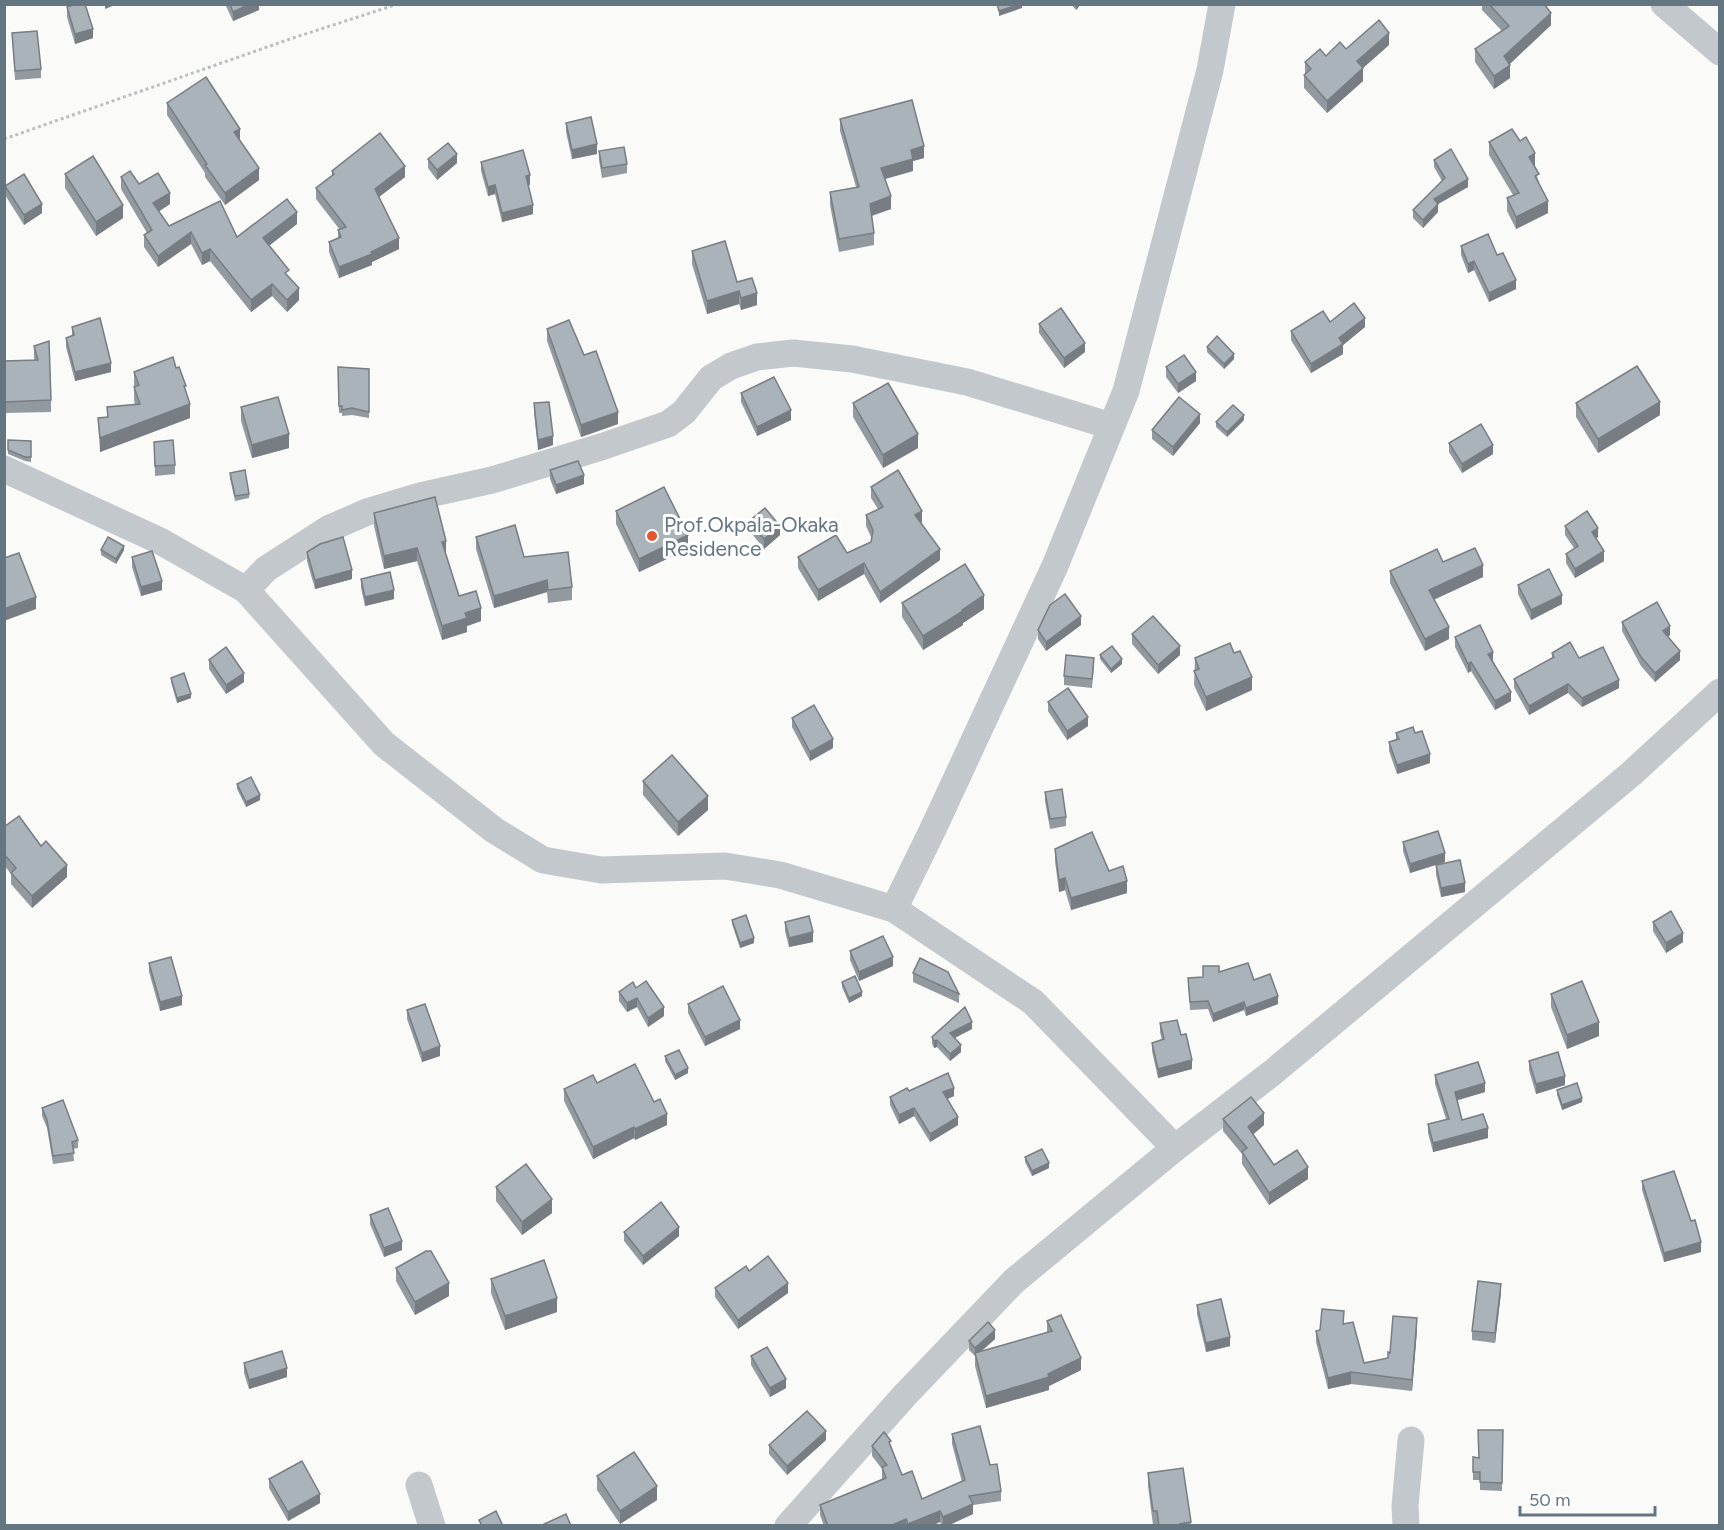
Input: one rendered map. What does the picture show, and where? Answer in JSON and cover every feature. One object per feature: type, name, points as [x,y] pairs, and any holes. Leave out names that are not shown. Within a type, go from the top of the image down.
[{"type":"street","points":[[894,909],[1055,566],[1126,391],[1210,70],[1222,4]]},
{"type":"street","points":[[1664,4],[1719,52]]},
{"type":"street","points":[[246,590],[266,569],[292,552],[328,529],[367,512],[420,496],[492,480],[601,447],[668,423],[684,412],[711,378],[731,366],[757,357],[793,353],[852,359],[966,382],[1111,426]]},
{"type":"street","points":[[4,469],[160,541],[246,590],[384,744],[494,830],[543,860],[601,870],[725,866],[780,875],[894,909],[1033,1002],[1175,1148]]},
{"type":"street","points":[[788,1526],[905,1395],[1014,1281],[1175,1148],[1272,1073],[1631,774],[1719,692]]},
{"type":"street","points":[[1406,1526],[1405,1506],[1411,1440]]},
{"type":"street","points":[[419,1485],[432,1526]]},
{"type":"path","points":[[4,139],[293,38],[398,4]]},
{"type":"building","points":[[85,4],[93,29],[75,34],[67,7]]},
{"type":"building","points":[[230,4],[250,4],[233,12]]},
{"type":"building","points":[[997,4],[1020,4],[999,11]]},
{"type":"building","points":[[1489,4],[1544,4],[1551,13],[1504,56],[1510,65],[1494,76],[1475,49],[1509,26]]},
{"type":"building","points":[[1379,20],[1389,33],[1357,61],[1363,68],[1327,101],[1304,75],[1311,69],[1305,62],[1320,49],[1326,56],[1340,42],[1346,49]]},
{"type":"building","points":[[37,31],[41,69],[15,71],[12,33]]},
{"type":"building","points":[[206,77],[240,129],[234,132],[259,168],[225,193],[167,103]]},
{"type":"building","points":[[912,100],[924,146],[911,150],[913,159],[881,168],[891,196],[870,204],[874,233],[839,239],[830,192],[859,187],[840,119]]},
{"type":"building","points":[[591,117],[597,144],[572,150],[566,123]]},
{"type":"building","points":[[1512,129],[1520,141],[1526,137],[1535,153],[1529,157],[1539,174],[1535,176],[1548,201],[1516,217],[1507,198],[1519,193],[1489,142]]},
{"type":"building","points":[[380,133],[405,166],[375,189],[399,238],[371,252],[372,254],[339,267],[329,242],[341,237],[338,230],[346,227],[316,188],[334,174],[332,171]]},
{"type":"building","points":[[448,143],[457,154],[437,170],[428,159]]},
{"type":"building","points":[[624,147],[627,164],[602,168],[599,151]]},
{"type":"building","points":[[1451,149],[1468,179],[1434,199],[1438,204],[1423,220],[1413,210],[1445,178],[1434,160]]},
{"type":"building","points":[[523,150],[530,175],[526,176],[533,205],[502,213],[495,185],[488,187],[481,162]]},
{"type":"building","points":[[93,156],[123,205],[96,222],[65,174]]},
{"type":"building","points":[[130,171],[139,184],[158,173],[170,193],[153,203],[169,226],[220,201],[237,237],[287,199],[297,212],[263,238],[289,270],[285,273],[299,288],[287,300],[272,284],[251,300],[210,249],[202,253],[191,232],[158,256],[144,235],[152,230],[121,177]]},
{"type":"building","points":[[24,174],[42,204],[24,215],[5,186]]},
{"type":"building","points":[[1488,234],[1497,255],[1503,253],[1516,280],[1489,293],[1474,261],[1468,264],[1461,246]]},
{"type":"building","points":[[725,241],[737,282],[752,278],[757,293],[741,298],[739,291],[707,301],[692,251]]},
{"type":"building","points":[[1354,303],[1365,318],[1339,338],[1343,344],[1311,364],[1291,331],[1323,311],[1330,322]]},
{"type":"building","points":[[1061,308],[1085,343],[1064,358],[1039,324]]},
{"type":"building","points":[[100,318],[111,363],[75,372],[66,338],[74,335],[72,327]]},
{"type":"building","points":[[569,320],[584,355],[596,351],[618,412],[581,425],[547,329]]},
{"type":"building","points":[[1217,336],[1234,354],[1224,364],[1207,347]]},
{"type":"building","points":[[49,341],[51,400],[4,402],[4,361],[38,360],[34,346]]},
{"type":"building","points":[[1184,355],[1196,372],[1178,384],[1166,367]]},
{"type":"building","points":[[173,357],[186,386],[184,386],[190,404],[100,438],[98,418],[108,417],[107,407],[140,404],[134,387],[139,385],[134,372]]},
{"type":"building","points":[[1637,366],[1660,402],[1598,439],[1576,403]]},
{"type":"building","points":[[338,367],[369,369],[369,412],[352,408],[342,410],[342,406],[339,406]]},
{"type":"building","points":[[774,377],[791,410],[757,427],[741,393]]},
{"type":"building","points":[[888,383],[918,434],[883,455],[853,403]]},
{"type":"building","points":[[278,397],[289,434],[252,445],[241,407]]},
{"type":"building","points":[[1179,397],[1200,414],[1173,447],[1152,430]]},
{"type":"building","points":[[549,402],[553,436],[538,440],[534,403]]},
{"type":"building","points":[[1233,405],[1244,415],[1227,432],[1216,422]]},
{"type":"building","points":[[1481,424],[1493,445],[1462,464],[1449,443]]},
{"type":"building","points":[[8,440],[31,441],[31,457],[8,450]]},
{"type":"building","points":[[173,440],[175,465],[155,466],[154,442]]},
{"type":"building","points":[[578,461],[584,475],[556,485],[550,470]]},
{"type":"building","points":[[245,470],[249,494],[235,496],[230,473]]},
{"type":"building","points":[[898,470],[922,511],[915,515],[940,549],[880,592],[864,563],[818,590],[798,557],[836,535],[847,553],[871,542],[873,530],[866,515],[883,507],[871,487]]},
{"type":"building","name":"Prof.Okpala-Okaka Residence","points":[[664,487],[688,535],[639,559],[616,511]]},
{"type":"building","points":[[435,497],[446,541],[442,542],[459,596],[476,591],[481,608],[465,613],[467,618],[442,626],[417,548],[384,556],[374,513]]},
{"type":"building","points":[[765,508],[780,526],[764,539],[749,521]]},
{"type":"building","points":[[1587,511],[1598,528],[1592,532],[1604,551],[1575,569],[1566,554],[1578,546],[1565,526]]},
{"type":"building","points":[[515,525],[524,557],[568,552],[572,587],[548,590],[547,580],[494,596],[476,537]]},
{"type":"building","points":[[108,537],[124,546],[116,559],[101,550]]},
{"type":"building","points":[[343,537],[352,570],[315,580],[307,552],[320,544]]},
{"type":"building","points":[[1475,548],[1483,565],[1429,590],[1449,627],[1425,639],[1390,571],[1437,549],[1443,562]]},
{"type":"building","points":[[152,551],[162,581],[141,587],[132,557]]},
{"type":"building","points":[[19,553],[36,597],[4,609],[4,558]]},
{"type":"building","points":[[965,564],[984,595],[923,636],[902,603]]},
{"type":"building","points":[[1549,569],[1562,595],[1531,610],[1518,585]]},
{"type":"building","points":[[390,572],[394,590],[365,597],[361,579]]},
{"type":"building","points":[[1065,594],[1081,616],[1046,642],[1038,630],[1050,605]]},
{"type":"building","points":[[1657,602],[1670,626],[1663,631],[1680,651],[1655,673],[1641,657],[1622,622]]},
{"type":"building","points":[[1153,616],[1180,646],[1158,665],[1132,634]]},
{"type":"building","points":[[1480,625],[1493,652],[1488,654],[1511,692],[1495,701],[1471,662],[1468,664],[1455,637]]},
{"type":"building","points":[[1570,642],[1579,658],[1603,647],[1619,680],[1582,698],[1568,684],[1529,706],[1514,679],[1554,657],[1552,653]]},
{"type":"building","points":[[1230,643],[1234,653],[1240,651],[1252,677],[1206,697],[1194,671],[1199,669],[1195,658]]},
{"type":"building","points":[[1112,646],[1122,659],[1111,669],[1100,655]]},
{"type":"building","points":[[226,647],[244,673],[226,685],[209,660]]},
{"type":"building","points":[[1066,655],[1094,658],[1092,679],[1064,676]]},
{"type":"building","points":[[184,673],[191,694],[177,698],[171,678]]},
{"type":"building","points":[[1068,688],[1088,717],[1067,731],[1048,702]]},
{"type":"building","points":[[814,705],[833,739],[810,752],[792,718]]},
{"type":"building","points":[[1413,727],[1415,733],[1422,731],[1430,754],[1397,765],[1389,742],[1399,739],[1396,733]]},
{"type":"building","points":[[672,755],[708,796],[678,822],[643,781]]},
{"type":"building","points":[[251,777],[260,795],[246,802],[237,784]]},
{"type":"building","points":[[1062,789],[1066,817],[1050,819],[1045,792]]},
{"type":"building","points":[[19,816],[41,846],[46,841],[67,865],[32,896],[11,873],[16,868],[4,854],[4,827]]},
{"type":"building","points":[[1438,831],[1445,853],[1410,864],[1403,842]]},
{"type":"building","points":[[1092,832],[1109,871],[1123,866],[1127,881],[1071,898],[1065,878],[1059,880],[1055,849]]},
{"type":"building","points":[[1460,860],[1465,883],[1441,888],[1436,865]]},
{"type":"building","points":[[1671,911],[1683,933],[1666,943],[1653,922]]},
{"type":"building","points":[[746,915],[754,938],[740,943],[732,920]]},
{"type":"building","points":[[809,916],[813,932],[789,938],[785,922]]},
{"type":"building","points":[[883,936],[893,957],[859,972],[850,951]]},
{"type":"building","points":[[171,957],[182,996],[160,1002],[149,963]]},
{"type":"building","points":[[920,958],[948,972],[959,994],[913,973]]},
{"type":"building","points":[[1248,963],[1254,980],[1270,974],[1278,996],[1246,1008],[1244,1002],[1213,1014],[1208,1001],[1190,1002],[1188,978],[1203,977],[1203,966],[1219,966],[1219,972]]},
{"type":"building","points":[[855,976],[862,992],[849,998],[842,982]]},
{"type":"building","points":[[646,981],[664,1007],[648,1018],[637,998],[627,1003],[619,992],[633,982],[636,988]]},
{"type":"building","points":[[1582,981],[1599,1022],[1567,1035],[1551,994]]},
{"type":"building","points":[[723,986],[740,1020],[705,1037],[688,1004]]},
{"type":"building","points":[[425,1004],[440,1046],[422,1053],[407,1010]]},
{"type":"building","points":[[965,1007],[972,1022],[950,1033],[961,1045],[950,1054],[932,1037]]},
{"type":"building","points":[[1177,1020],[1181,1035],[1186,1034],[1192,1060],[1158,1069],[1152,1043],[1164,1039],[1160,1023]]},
{"type":"building","points":[[679,1050],[688,1068],[675,1075],[665,1056]]},
{"type":"building","points":[[1558,1052],[1565,1076],[1536,1084],[1529,1061]]},
{"type":"building","points":[[1478,1062],[1485,1083],[1455,1092],[1462,1120],[1483,1114],[1488,1128],[1433,1143],[1428,1124],[1449,1119],[1435,1075]]},
{"type":"building","points":[[635,1064],[654,1102],[660,1099],[667,1114],[593,1147],[564,1089],[593,1075],[597,1083]]},
{"type":"building","points":[[948,1073],[954,1088],[943,1092],[958,1117],[930,1134],[914,1108],[899,1115],[890,1097],[907,1088],[909,1091]]},
{"type":"building","points":[[1577,1083],[1582,1098],[1562,1105],[1557,1090]]},
{"type":"building","points":[[1251,1097],[1264,1113],[1248,1127],[1274,1165],[1297,1150],[1308,1167],[1269,1193],[1242,1152],[1247,1148],[1223,1119]]},
{"type":"building","points":[[63,1100],[78,1140],[72,1142],[74,1153],[53,1156],[47,1120],[42,1108]]},
{"type":"building","points":[[1042,1149],[1049,1163],[1032,1171],[1025,1157]]},
{"type":"building","points":[[526,1164],[552,1199],[522,1222],[496,1187]]},
{"type":"building","points":[[1674,1171],[1691,1221],[1695,1220],[1701,1242],[1664,1253],[1642,1181]]},
{"type":"building","points":[[661,1202],[679,1227],[643,1256],[624,1232]]},
{"type":"building","points":[[388,1208],[402,1241],[384,1248],[370,1215]]},
{"type":"building","points":[[426,1251],[431,1251],[449,1283],[415,1302],[396,1268]]},
{"type":"building","points":[[768,1256],[788,1283],[738,1320],[715,1288],[746,1266],[749,1271]]},
{"type":"building","points":[[544,1260],[557,1298],[505,1316],[491,1279]]},
{"type":"building","points":[[1478,1281],[1501,1284],[1495,1333],[1472,1331]]},
{"type":"building","points":[[1221,1299],[1230,1337],[1206,1343],[1197,1305]]},
{"type":"building","points":[[1322,1309],[1344,1311],[1343,1324],[1353,1322],[1364,1363],[1388,1358],[1393,1316],[1417,1318],[1412,1380],[1351,1372],[1328,1378],[1316,1331],[1320,1330]]},
{"type":"building","points":[[1061,1315],[1081,1358],[1048,1374],[1049,1377],[986,1396],[975,1353],[1052,1331],[1047,1321]]},
{"type":"building","points":[[988,1322],[995,1330],[975,1348],[969,1341]]},
{"type":"building","points":[[767,1347],[786,1379],[770,1388],[751,1356]]},
{"type":"building","points":[[282,1351],[287,1368],[249,1380],[244,1363]]},
{"type":"building","points":[[807,1411],[826,1431],[787,1466],[769,1445]]},
{"type":"building","points":[[980,1426],[990,1465],[997,1464],[1001,1491],[969,1496],[973,1504],[943,1517],[940,1511],[908,1524],[906,1519],[890,1526],[828,1526],[820,1505],[886,1478],[882,1467],[887,1465],[872,1446],[884,1432],[891,1441],[889,1442],[902,1475],[912,1471],[922,1499],[965,1480],[952,1434]]},
{"type":"building","points":[[1478,1430],[1503,1430],[1502,1483],[1480,1482],[1480,1472],[1473,1472],[1473,1457],[1479,1458]]},
{"type":"building","points":[[634,1452],[657,1486],[620,1511],[597,1476]]},
{"type":"building","points":[[302,1461],[320,1494],[288,1512],[269,1479]]},
{"type":"building","points":[[1183,1468],[1191,1522],[1180,1524],[1180,1526],[1159,1526],[1157,1511],[1153,1511],[1148,1473]]},
{"type":"building","points":[[496,1511],[503,1526],[482,1526],[479,1520]]},
{"type":"building","points":[[566,1514],[571,1526],[540,1526]]},
{"type":"place","name":"Prof.Okpala-Okaka Residence","points":[[652,536]]}]
